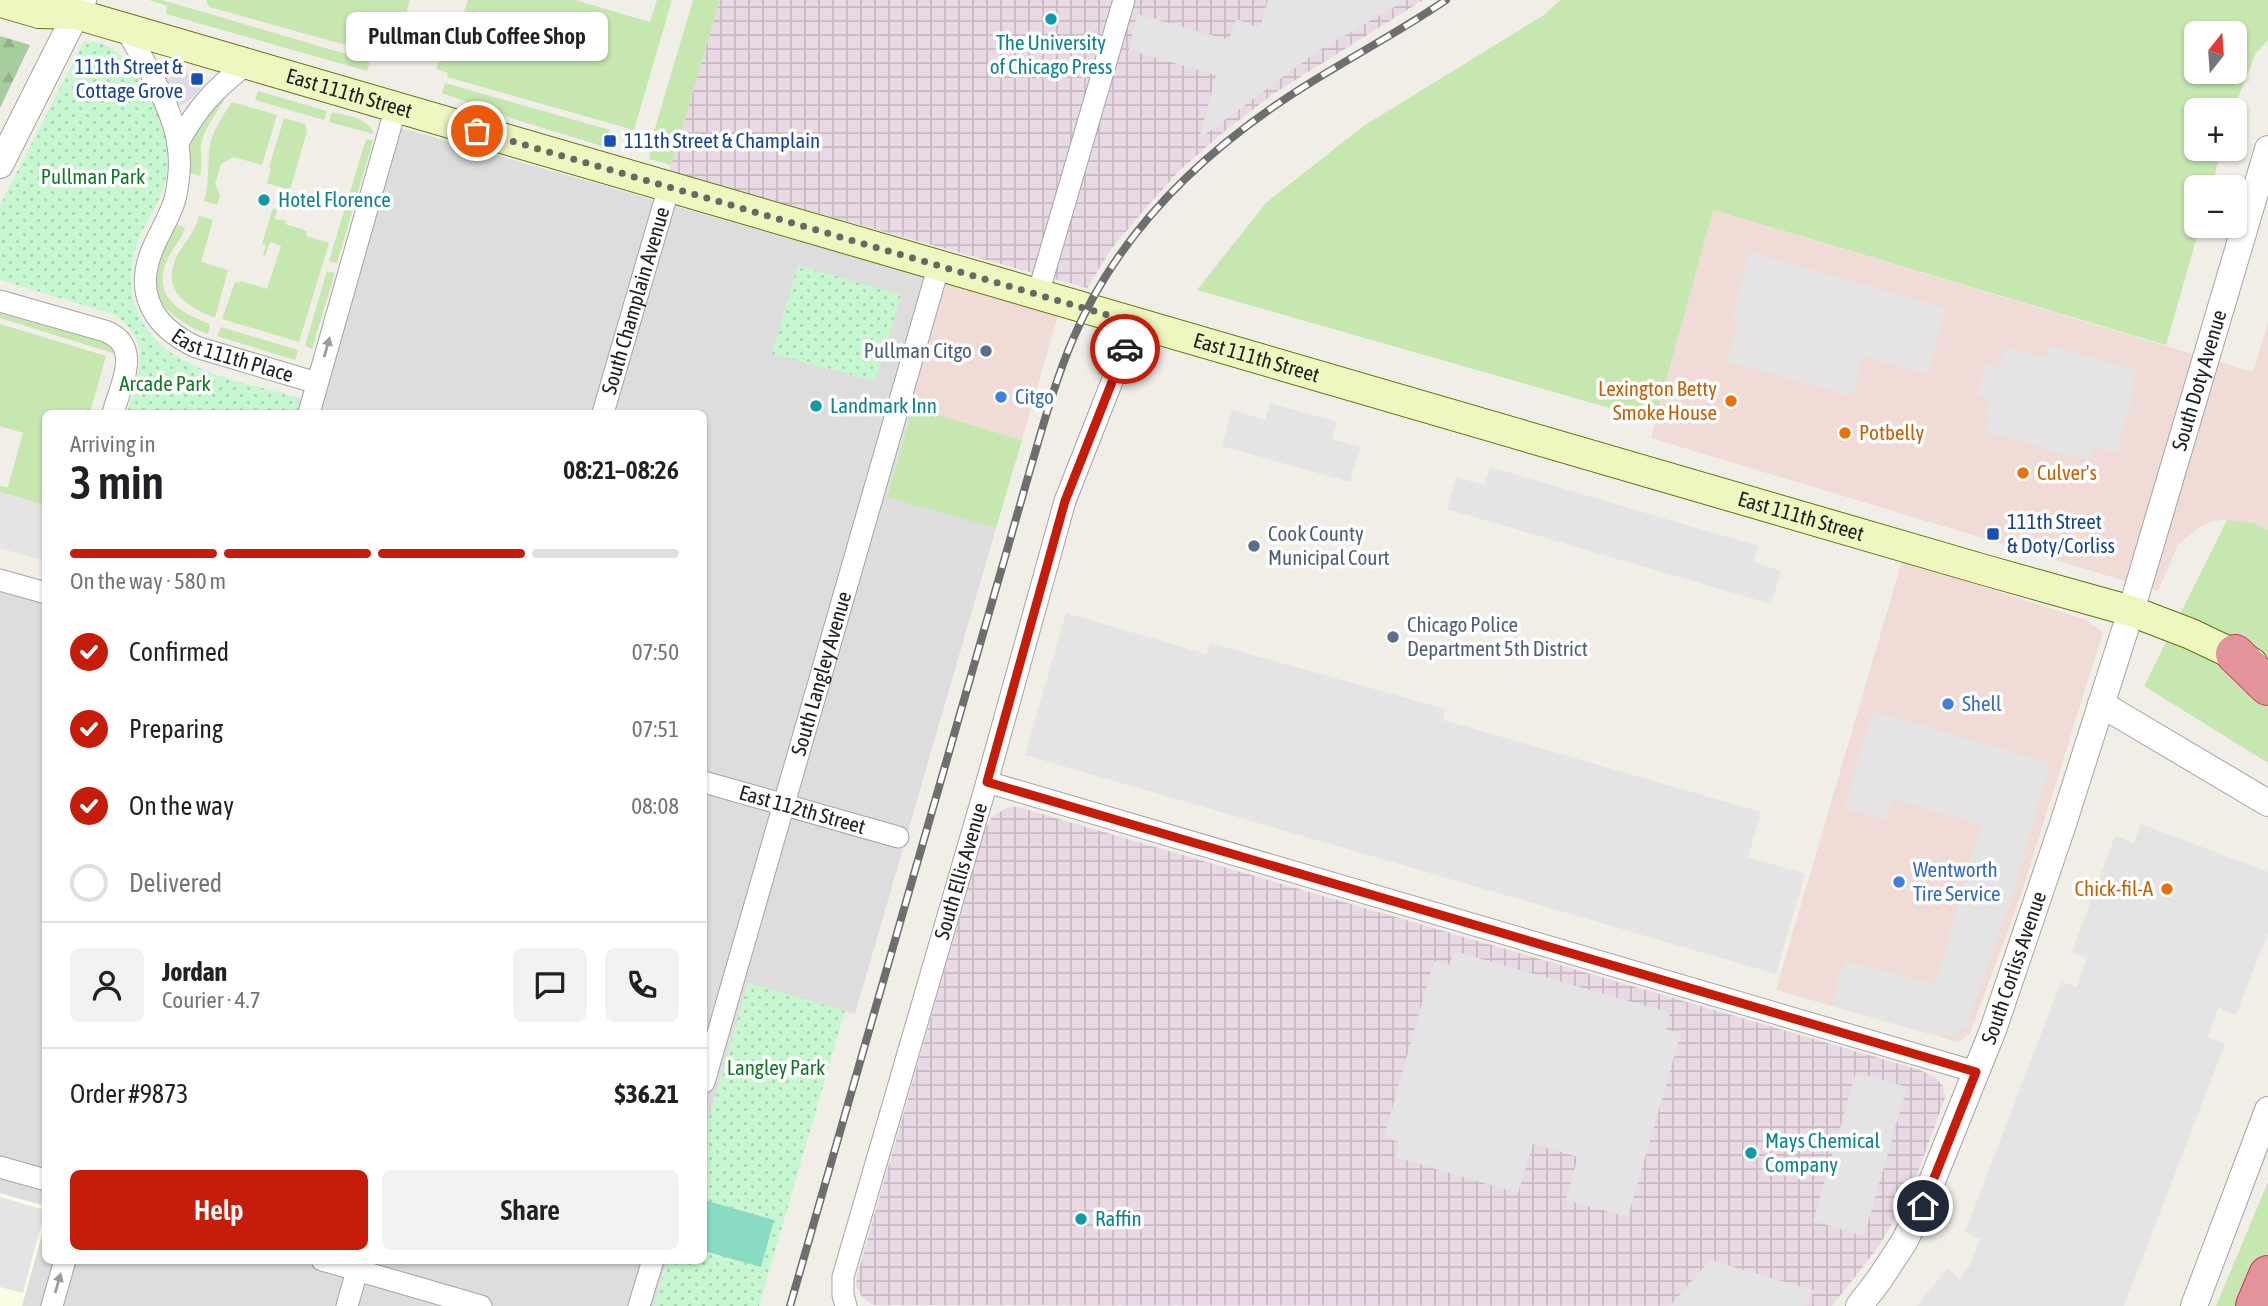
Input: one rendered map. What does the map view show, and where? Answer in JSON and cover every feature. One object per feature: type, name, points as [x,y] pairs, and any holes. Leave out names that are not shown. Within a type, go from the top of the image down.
[{"type":"highway","points":[[2235,654],[2268,686]]},
{"type":"highway","points":[[2255,1306],[2268,1275]]},
{"type":"main road","name":"East 111th Street","points":[[5,3],[39,13],[71,5],[125,28],[247,64],[2131,611],[2191,634],[2268,671]]},
{"type":"street","points":[[1038,294],[1124,0]]},
{"type":"street","points":[[0,165],[71,5]]},
{"type":"street","points":[[125,28],[167,109],[178,143]]},
{"type":"street","points":[[178,143],[192,118],[210,95],[247,64]]},
{"type":"street","points":[[310,410],[397,107]]},
{"type":"street","name":"East 111th Place","points":[[178,143],[179,174],[174,200],[147,262],[147,298],[155,316],[166,329],[196,347],[317,383]]},
{"type":"street","name":"South Doty Avenue","points":[[2131,611],[2268,149]]},
{"type":"street","name":"South Champlain Avenue","points":[[604,410],[669,187]]},
{"type":"street","name":"South Langley Avenue","points":[[707,1071],[939,265]]},
{"type":"street","points":[[0,301],[115,335],[127,352],[127,365],[114,410]]},
{"type":"street","name":"South Ellis Avenue","points":[[846,1306],[843,1277],[987,782],[1065,501],[1135,323]]},
{"type":"street","points":[[0,580],[42,592]]},
{"type":"street","name":"South Corliss Avenue","points":[[1859,1306],[1892,1261],[1923,1206],[1976,1072],[1997,1017],[2131,611]]},
{"type":"street","points":[[2101,704],[2268,803]]},
{"type":"street","points":[[987,782],[1976,1072]]},
{"type":"street","name":"East 112th Street","points":[[707,783],[898,837]]},
{"type":"street","points":[[2193,1306],[2268,1110]]},
{"type":"street","points":[[0,1167],[42,1179]]},
{"type":"street","points":[[52,1306],[64,1264]]},
{"type":"street","points":[[639,1306],[652,1264]]},
{"type":"street","points":[[347,1306],[359,1265],[481,1306]]},
{"type":"shaded area","points":[[720,0],[1423,0],[1273,94],[1220,135],[1179,171],[1144,210],[1112,248],[1087,288],[669,172]]},
{"type":"shaded area","points":[[1268,0],[1406,0],[1318,51],[1199,139],[1216,75],[1129,50],[1137,14],[1229,40],[1236,19],[1260,28]]},
{"type":"shaded area","points":[[167,67],[204,78],[206,83],[192,98],[178,105],[162,71]]},
{"type":"shaded area","points":[[394,126],[932,279],[897,404],[913,408],[887,496],[996,528],[855,1014],[748,983],[707,1126],[707,410],[297,410],[299,405],[293,396],[317,404]]},
{"type":"shaded area","points":[[1712,210],[2253,372],[2268,323],[2268,530],[2253,523],[2227,520],[2213,521],[2199,527],[2178,545],[2158,591],[1651,438]]},
{"type":"shaded area","points":[[1749,252],[1946,308],[1928,375],[1863,356],[1852,397],[1726,361],[1738,320],[1732,318]]},
{"type":"shaded area","points":[[932,279],[1058,315],[1022,440],[897,404]]},
{"type":"shaded area","points":[[2049,345],[2137,371],[2117,452],[2092,446],[2088,461],[1985,431],[1989,400],[1977,395],[1986,364],[1999,368],[2005,347],[2045,358]]},
{"type":"shaded area","points":[[1270,403],[1337,422],[1332,439],[1360,447],[1350,482],[1222,446],[1232,410],[1265,420]]},
{"type":"shaded area","points":[[1490,467],[1758,546],[1753,562],[1781,571],[1771,604],[1447,509],[1456,477],[1484,485]]},
{"type":"shaded area","points":[[0,492],[42,504],[42,560],[0,548]]},
{"type":"shaded area","points":[[1902,561],[2086,620],[2103,632],[2021,895],[1970,1033],[1958,1042],[1776,990]]},
{"type":"shaded area","points":[[0,582],[42,594],[42,1264],[666,1264],[654,1306],[0,1306]]},
{"type":"shaded area","points":[[1066,613],[1206,654],[1210,643],[1445,709],[1443,720],[1761,812],[1748,857],[1805,874],[1776,974],[1025,755]]},
{"type":"shaded area","points":[[1872,711],[2050,763],[2013,894],[1966,1027],[1952,1036],[1931,1034],[1831,1005],[1844,960],[1935,985],[1981,825],[1892,799],[1885,820],[1844,808]]},
{"type":"shaded area","points":[[1008,807],[1018,807],[1920,1070],[1936,1078],[1943,1086],[1945,1098],[1915,1180],[1897,1215],[1879,1246],[1832,1306],[873,1305],[862,1297],[856,1285],[857,1276],[985,829],[992,817]]},
{"type":"shaded area","points":[[2141,824],[2268,872],[2268,932],[2236,1015],[2218,1008],[2208,1037],[2225,1044],[2124,1306],[1917,1306],[1948,1268],[1960,1279],[1970,1265],[1980,1239],[1965,1232],[2061,982],[2077,987],[2087,958],[2072,952],[2115,836],[2134,843]]},
{"type":"shaded area","points":[[1454,951],[1670,1013],[1666,1029],[1681,1033],[1628,1217],[1566,1200],[1578,1157],[1533,1144],[1518,1193],[1395,1157],[1399,1142],[1384,1137],[1434,961],[1449,965]]},
{"type":"shaded area","points":[[1856,1072],[1907,1087],[1864,1236],[1813,1221]]},
{"type":"shaded area","points":[[0,1193],[42,1205],[42,1235],[22,1306],[0,1306]]},
{"type":"shaded area","points":[[0,1197],[42,1209],[42,1221],[23,1293],[0,1287]]},
{"type":"shaded area","points":[[1710,1260],[1815,1291],[1803,1306],[1670,1306]]},
{"type":"green space","points":[[149,0],[162,0],[370,61],[367,71],[166,14],[167,6]]},
{"type":"green space","points":[[206,0],[410,0],[398,40],[387,47],[382,55],[209,7]]},
{"type":"green space","points":[[468,0],[575,0],[650,22],[657,0],[672,0],[634,130],[447,77],[448,73],[436,69],[443,51],[448,24],[459,27]]},
{"type":"green space","points":[[693,0],[720,0],[678,142],[653,135]]},
{"type":"green space","points":[[1560,0],[2268,0],[2268,40],[2256,53],[2247,75],[2247,21],[2184,21],[2184,84],[2243,84],[2238,98],[2184,98],[2184,161],[2219,161],[2214,175],[2184,175],[2184,238],[2197,238],[2166,345],[1713,210],[1655,421],[1197,290],[1266,203],[1362,127],[1544,15]]},
{"type":"green space","points":[[0,36],[30,45],[0,108]]},
{"type":"green space","name":"Pullman Park","points":[[84,41],[111,48],[131,65],[143,81],[160,113],[166,137],[168,161],[165,181],[140,236],[131,272],[135,306],[142,322],[152,336],[181,359],[236,381],[293,396],[299,405],[297,410],[128,410],[140,359],[134,336],[126,324],[113,314],[0,280],[0,205]]},
{"type":"green space","points":[[445,83],[610,130],[605,147],[442,93]]},
{"type":"green space","points":[[258,91],[327,111],[324,120],[255,100]]},
{"type":"green space","points":[[219,97],[225,98],[202,140],[200,176],[188,172],[191,139]]},
{"type":"green space","points":[[232,102],[277,115],[262,165],[234,157],[221,164],[215,184],[220,195],[217,205],[204,201],[211,141]]},
{"type":"green space","points":[[332,112],[362,121],[374,134],[329,122]]},
{"type":"green space","points":[[284,118],[305,124],[307,131],[290,190],[267,183],[271,168],[269,167]]},
{"type":"green space","points":[[366,139],[373,141],[337,263],[329,261]]},
{"type":"green space","points":[[651,143],[676,149],[671,165],[649,159]]},
{"type":"green space","points":[[273,208],[277,209],[275,219],[307,231],[306,236],[329,243],[299,342],[222,319],[235,282],[241,281],[267,289],[281,246],[270,242],[265,257],[263,256],[266,245],[262,244]]},
{"type":"green space","points":[[199,216],[213,220],[201,262],[228,270],[215,318],[194,308],[178,295],[172,278],[178,254]]},
{"type":"green space","points":[[174,223],[185,228],[164,270],[165,291],[170,300],[187,314],[210,324],[208,334],[190,327],[173,315],[156,291],[157,266]]},
{"type":"green space","points":[[798,265],[901,295],[875,381],[772,354]]},
{"type":"green space","points":[[327,271],[335,273],[312,349],[305,346]]},
{"type":"green space","points":[[0,313],[110,344],[116,354],[0,318]]},
{"type":"green space","points":[[0,324],[106,356],[91,410],[42,410],[42,504],[0,492],[0,486],[8,487],[23,433],[0,426]]},
{"type":"green space","points":[[221,327],[298,350],[295,360],[217,336]]},
{"type":"green space","points":[[913,408],[1022,440],[996,528],[887,497]]},
{"type":"green space","points":[[2227,520],[2253,523],[2268,530],[2268,763],[2144,686]]},
{"type":"green space","name":"Langley Park","points":[[748,983],[845,1011],[759,1306],[654,1306],[666,1264],[707,1264],[707,1126]]},
{"type":"green space","points":[[2268,1182],[2268,1306],[2216,1306]]},
{"type":"green space","points":[[707,1201],[774,1220],[761,1267],[707,1252]]},
{"type":"railway","points":[[790,1306],[1045,420],[1073,339],[1091,302],[1136,233],[1162,202],[1222,146],[1288,97],[1446,0]]},
{"type":"way so far","points":[[477,131],[1135,323],[1125,349]]},
{"type":"place","name":"The University of Chicago Press","points":[[1051,19]]},
{"type":"place","name":"111th Street & Cottage Grove","points":[[197,79]]},
{"type":"place","name":"Pullman Club Coffee Shop","points":[[477,131]]},
{"type":"place","name":"111th Street & Champlain","points":[[610,141]]},
{"type":"place","name":"Hotel Florence","points":[[264,200]]},
{"type":"place","name":"Pullman Citgo","points":[[986,351]]},
{"type":"place","name":"Citgo","points":[[1001,397]]},
{"type":"place","name":"Lexington Betty Smoke House","points":[[1731,401]]},
{"type":"place","name":"Landmark Inn","points":[[816,406]]},
{"type":"place","name":"Potbelly","points":[[1845,433]]},
{"type":"place","name":"Culver's","points":[[2023,473]]},
{"type":"place","name":"111th Street & Doty/Corliss","points":[[1993,534]]},
{"type":"place","name":"Cook County Municipal Court","points":[[1254,546]]},
{"type":"place","name":"Chicago Police Department 5th District","points":[[1393,637]]},
{"type":"place","name":"Shell","points":[[1948,704]]},
{"type":"place","name":"Wentworth Tire Service","points":[[1899,882]]},
{"type":"place","name":"Chick-fil-A","points":[[2167,889]]},
{"type":"place","name":"Mays Chemical Company","points":[[1751,1153]]},
{"type":"place","name":"Raffin","points":[[1081,1219]]},
{"type":"route","points":[[1125,349],[1065,501],[987,782],[1976,1072],[1923,1206]]},
{"type":"park label","name":"Arcade Park","points":[[165,384]]}]
